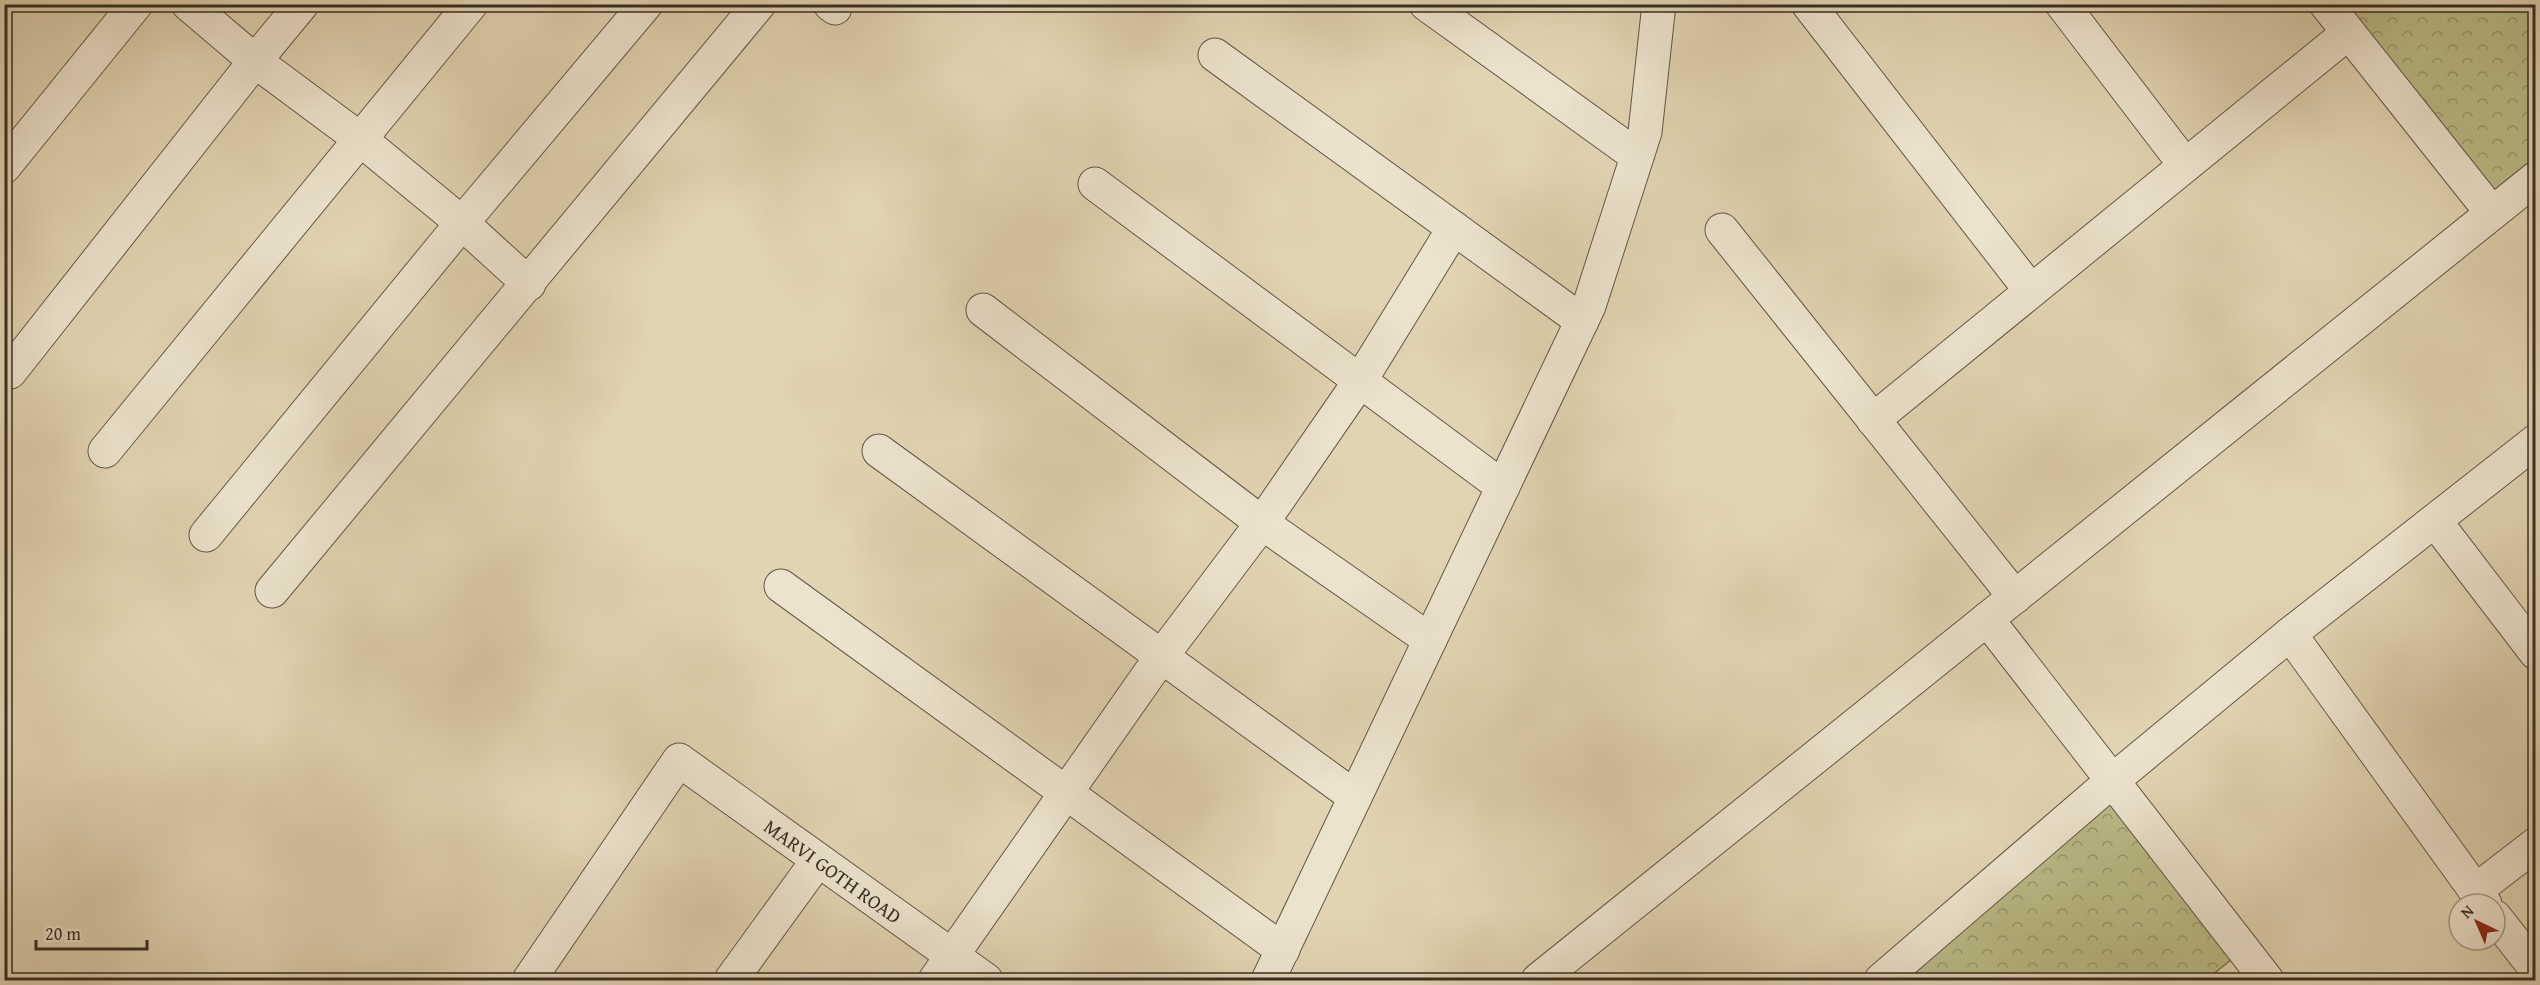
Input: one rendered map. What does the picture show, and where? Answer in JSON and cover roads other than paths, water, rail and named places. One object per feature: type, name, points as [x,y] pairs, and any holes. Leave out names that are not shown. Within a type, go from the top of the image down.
[{"type":"street","points":[[4,167],[136,4]]},
{"type":"street","points":[[188,4],[255,61],[360,139],[462,223],[530,284]]},
{"type":"street","points":[[9,372],[302,4]]},
{"type":"street","points":[[105,451],[471,4]]},
{"type":"street","points":[[206,535],[462,223],[646,4]]},
{"type":"street","points":[[272,591],[530,284],[759,4]]},
{"type":"street","points":[[1426,4],[1637,156]]},
{"type":"street","points":[[1268,981],[1582,321],[1645,132],[1659,4]]},
{"type":"street","points":[[1808,4],[2031,291]]},
{"type":"street","points":[[2062,4],[2186,165]]},
{"type":"street","points":[[2326,4],[2492,213]]},
{"type":"street","points":[[1873,420],[2348,33]]},
{"type":"street","points":[[1215,55],[1582,321]]},
{"type":"street","points":[[1538,981],[2535,178]]},
{"type":"street","points":[[1095,184],[1503,487]]},
{"type":"street","points":[[943,968],[1161,657],[1263,523],[1360,381],[1454,228]]},
{"type":"street","points":[[1722,230],[2014,597]]},
{"type":"street","points":[[983,310],[1263,523],[1430,640]]},
{"type":"street","points":[[1881,981],[2112,781],[2290,634],[2535,441]]},
{"type":"street","points":[[879,451],[1355,797]]},
{"type":"street","points":[[2435,521],[2535,653]]},
{"type":"street","points":[[781,586],[1282,950]]},
{"type":"street","points":[[1987,620],[2267,981]]},
{"type":"street","points":[[2290,634],[2476,892]]},
{"type":"street","name":"MARVI GOTH ROAD","points":[[529,981],[679,760],[818,860],[943,968],[986,981]]},
{"type":"street","points":[[2486,892],[2535,844]]},
{"type":"street","points":[[731,981],[818,860]]},
{"type":"street","points":[[2507,933],[2535,969]]}]
